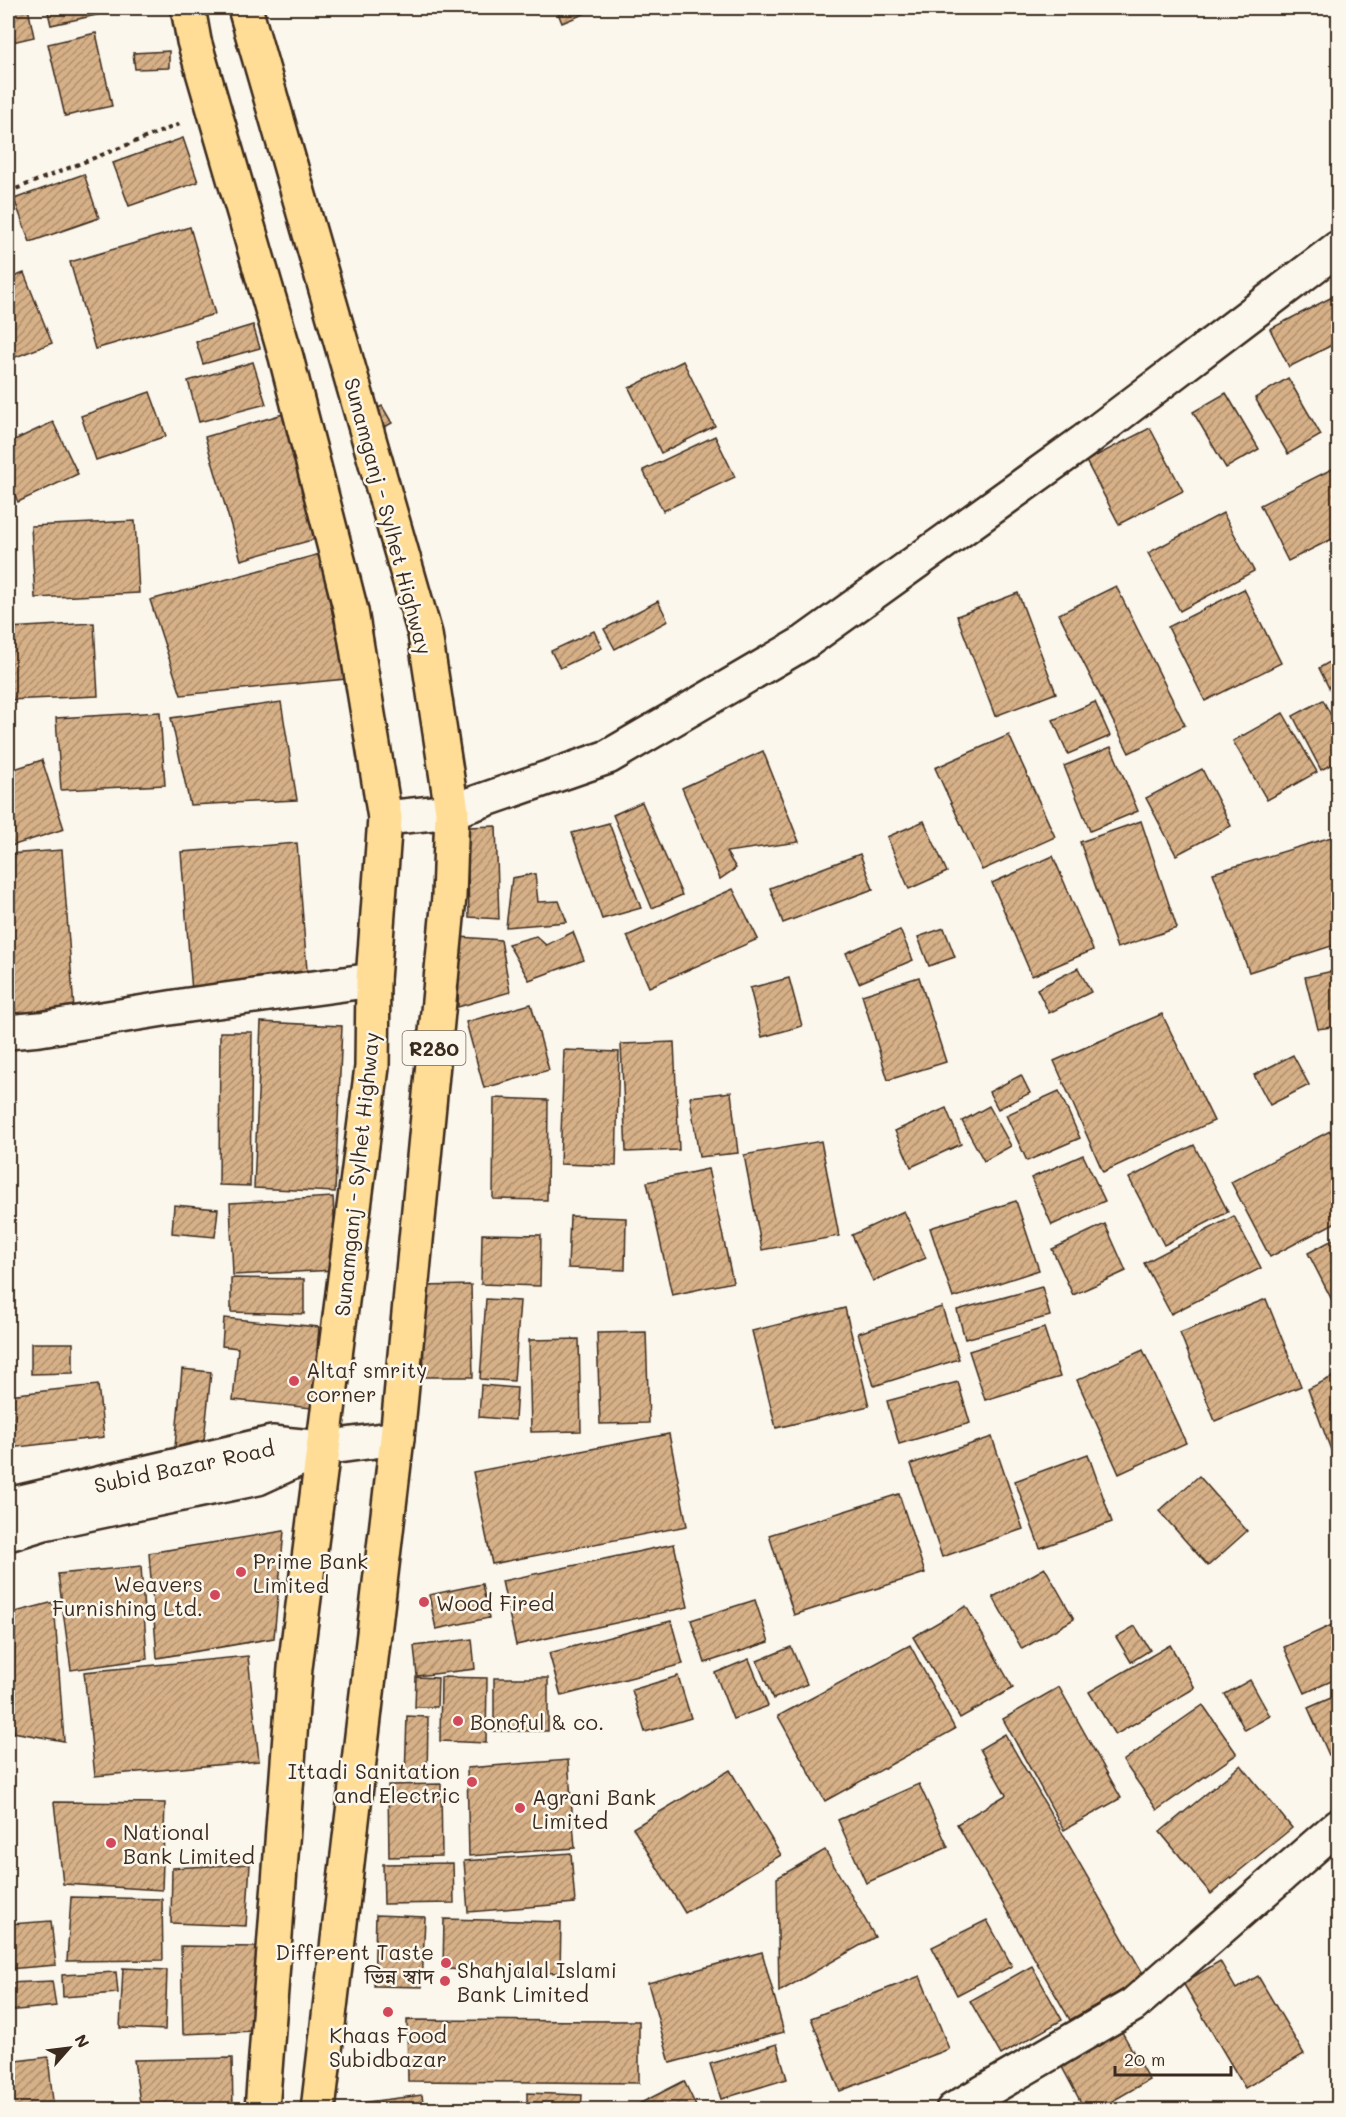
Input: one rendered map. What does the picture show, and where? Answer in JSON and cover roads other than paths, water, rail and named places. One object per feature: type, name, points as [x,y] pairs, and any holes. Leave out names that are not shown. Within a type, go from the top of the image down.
[{"type":"main road","name":"Sunamganj - Sylhet Highway","points":[[188,8],[214,110],[286,357],[351,611],[384,818],[373,980],[372,1067],[295,1668],[262,2109]]},
{"type":"main road","name":"Sunamganj - Sylhet Highway","points":[[245,8],[425,634],[452,811],[449,897],[397,1438],[318,2109]]},
{"type":"street","points":[[384,818],[452,811],[608,757],[804,642],[1083,441],[1338,248]]},
{"type":"street","points":[[8,1032],[373,980]]},
{"type":"street","points":[[323,1448],[397,1438]]},
{"type":"street","name":"Subid Bazar Road","points":[[8,1505],[272,1443],[323,1448]]},
{"type":"street","name":"Subid Bazar Road","points":[[8,1534],[44,1523],[258,1478],[323,1448]]},
{"type":"street","points":[[953,2109],[1133,2005],[1338,1826]]},
{"type":"place","name":"Altaf smrity corner","points":[[294,1381]]},
{"type":"place","name":"Prime Bank Limited","points":[[241,1572]]},
{"type":"place","name":"Weavers Furnishing Ltd.","points":[[215,1595]]},
{"type":"place","name":"Wood Fired","points":[[424,1602]]},
{"type":"place","name":"Bonoful & co.","points":[[458,1721]]},
{"type":"place","name":"Ittadi Sanitation and Electric","points":[[472,1782]]},
{"type":"place","name":"Agrani Bank Limited","points":[[520,1808]]},
{"type":"place","name":"National Bank Limited","points":[[111,1843]]},
{"type":"place","name":"Different Taste ভিন্ন স্বাদ","points":[[446,1963]]},
{"type":"place","name":"Shahjalal Islami Bank Limited","points":[[445,1981]]},
{"type":"place","name":"Khaas Food Subidbazar","points":[[388,2012]]}]
